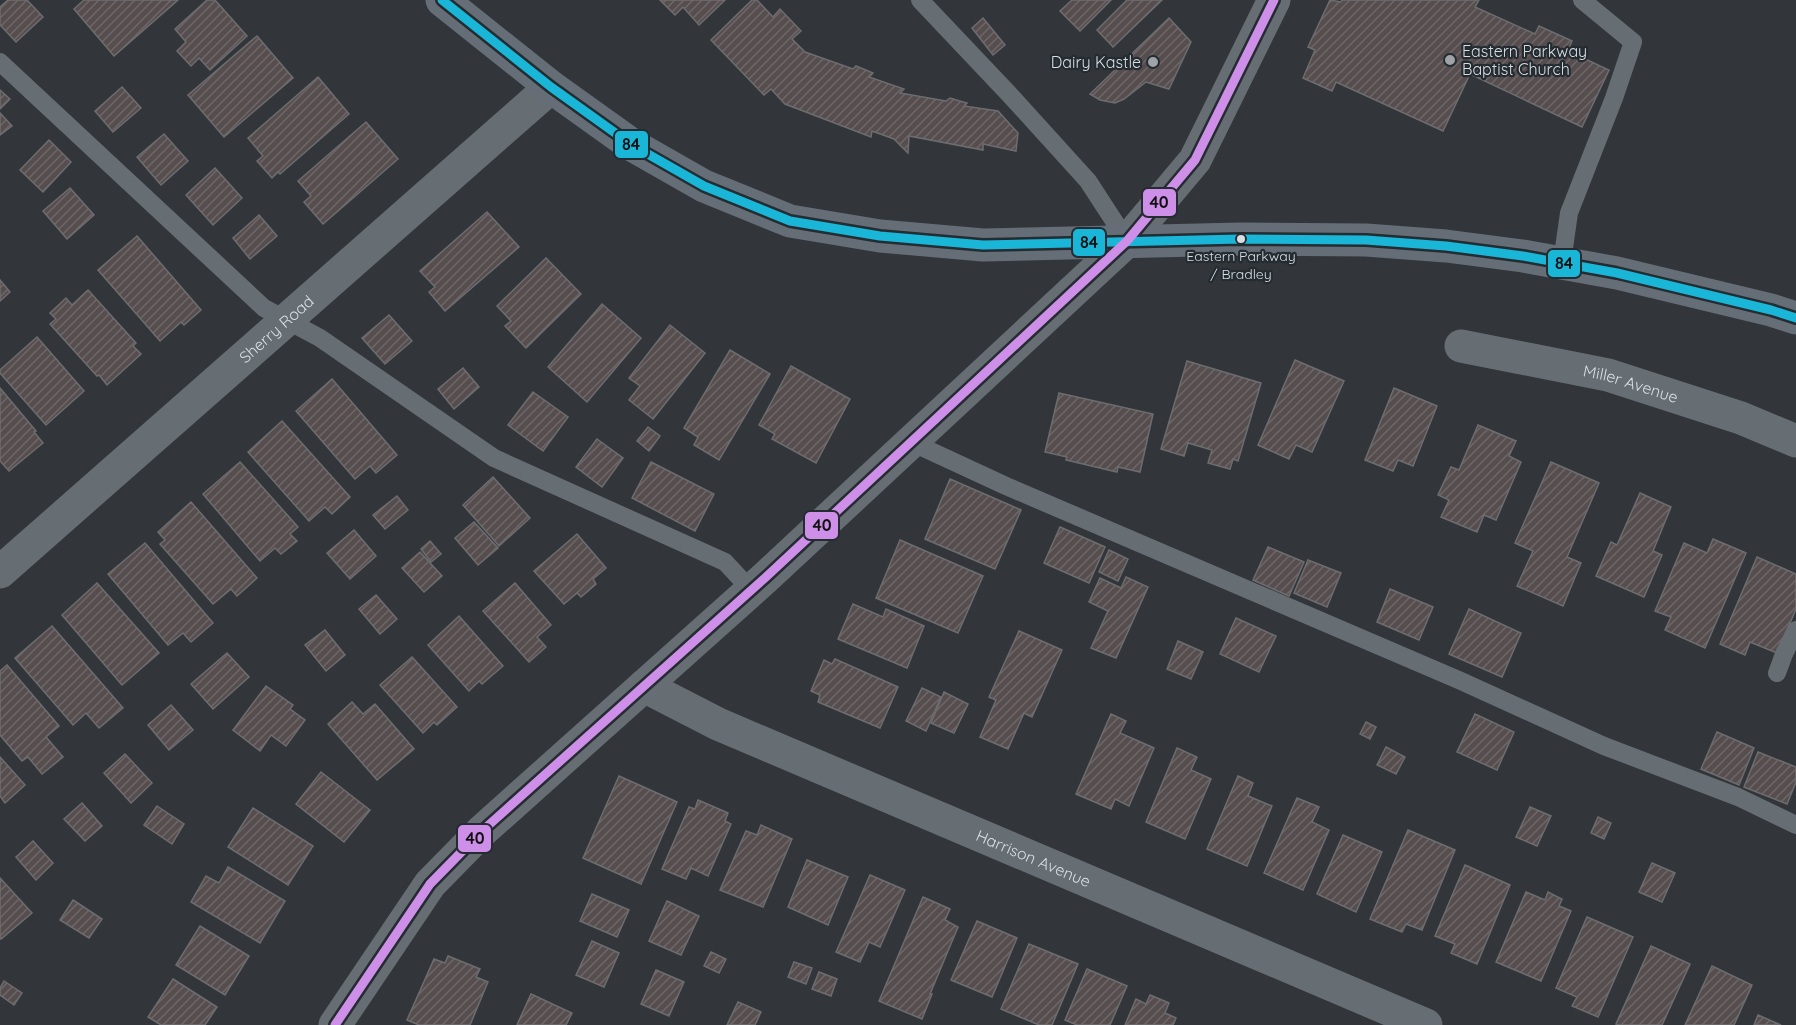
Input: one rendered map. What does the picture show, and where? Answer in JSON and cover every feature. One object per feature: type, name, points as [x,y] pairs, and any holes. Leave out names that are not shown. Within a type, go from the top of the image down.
[{"type":"main road","points":[[442,0],[551,87],[632,145],[704,186],[790,221],[880,236],[983,245],[1127,241],[1366,240],[1446,246],[1562,262],[1639,278],[1796,318]]},
{"type":"street","points":[[335,1025],[429,884],[482,831],[751,590],[1127,241],[1195,160],[1274,0]]},
{"type":"street","name":"Sherry Road","points":[[0,572],[551,87]]},
{"type":"street","name":"Miller Avenue","points":[[1461,346],[1608,375],[1741,418],[1796,441]]},
{"type":"street","name":"Harrison Avenue","points":[[644,687],[718,724],[1426,1025]]},
{"type":"lane","points":[[920,0],[1088,181],[1127,241]]},
{"type":"lane","points":[[1562,262],[1569,213],[1614,98],[1633,42],[1582,0]]},
{"type":"lane","points":[[0,62],[264,308],[321,338],[494,458],[725,562],[751,590]]},
{"type":"lane","points":[[911,442],[1006,486],[1440,672],[1604,746],[1738,797],[1796,825]]},
{"type":"lane","points":[[1777,673],[1796,630]]},
{"type":"building","points":[[8,0],[27,0],[43,17],[16,42],[0,25],[0,7]]},
{"type":"building","points":[[84,0],[178,0],[114,56],[74,9]]},
{"type":"building","points":[[207,0],[215,0],[247,36],[210,70],[199,58],[191,66],[177,51],[186,42],[175,29]]},
{"type":"building","points":[[660,0],[725,0],[699,25],[683,7],[675,15]]},
{"type":"building","points":[[752,0],[757,0],[773,17],[780,9],[801,31],[792,39],[805,52],[853,69],[856,66],[873,73],[869,77],[904,89],[900,93],[946,101],[950,98],[967,103],[964,106],[998,111],[1018,133],[1016,151],[983,144],[983,150],[909,136],[908,153],[894,139],[872,131],[871,137],[785,104],[771,89],[764,95],[711,40]]},
{"type":"building","points":[[1072,0],[1111,0],[1080,31],[1060,11]]},
{"type":"building","points":[[1127,0],[1162,0],[1113,47],[1097,30]]},
{"type":"building","name":"Eastern Parkway Baptist Church","points":[[1330,0],[1341,2],[1342,0],[1479,0],[1475,7],[1535,34],[1539,26],[1572,41],[1568,51],[1609,70],[1582,127],[1470,74],[1443,131],[1336,82],[1332,91],[1303,78],[1315,50],[1308,47]]},
{"type":"building","points":[[983,18],[1005,45],[993,55],[972,28]]},
{"type":"building","name":"Dairy Kastle","points":[[1169,18],[1191,42],[1169,89],[1146,82],[1115,103],[1100,100],[1090,94]]},
{"type":"building","points":[[257,36],[293,78],[224,137],[188,95]]},
{"type":"building","points":[[318,77],[349,114],[280,174],[278,172],[272,178],[257,161],[263,156],[248,138]]},
{"type":"building","points":[[122,87],[141,108],[113,132],[95,111]]},
{"type":"building","points":[[0,90],[10,99],[0,109]]},
{"type":"building","points":[[0,113],[12,126],[0,135]]},
{"type":"building","points":[[366,122],[398,159],[323,224],[304,202],[311,196],[298,181]]},
{"type":"building","points":[[164,134],[188,161],[161,185],[137,157]]},
{"type":"building","points":[[49,140],[71,162],[43,192],[20,170]]},
{"type":"building","points":[[215,168],[242,198],[213,225],[186,195]]},
{"type":"building","points":[[70,188],[94,215],[67,239],[43,211]]},
{"type":"building","points":[[487,212],[519,247],[445,311],[429,292],[435,287],[420,271]]},
{"type":"building","points":[[259,215],[277,236],[250,259],[233,238]]},
{"type":"building","points":[[137,236],[201,310],[184,325],[181,322],[160,341],[98,270]]},
{"type":"building","points":[[546,258],[581,294],[526,348],[505,326],[511,321],[497,306]]},
{"type":"building","points":[[0,280],[10,292],[0,301]]},
{"type":"building","points":[[88,290],[136,343],[133,346],[141,354],[107,385],[50,324],[56,319],[50,313],[66,298],[72,305]]},
{"type":"building","points":[[602,304],[641,338],[587,402],[548,367]]},
{"type":"building","points":[[389,315],[412,341],[385,364],[362,338]]},
{"type":"building","points":[[670,325],[705,353],[653,419],[629,400],[640,386],[629,378]]},
{"type":"building","points":[[37,337],[84,391],[46,425],[0,373],[0,370]]},
{"type":"building","points":[[730,350],[770,374],[719,460],[694,445],[698,437],[684,428]]},
{"type":"building","points":[[1295,360],[1344,381],[1312,452],[1296,445],[1289,459],[1258,445]]},
{"type":"building","points":[[1187,361],[1261,383],[1238,461],[1233,459],[1230,469],[1208,463],[1212,450],[1188,443],[1184,456],[1161,449]]},
{"type":"building","points":[[791,366],[850,399],[816,463],[772,439],[775,434],[759,425]]},
{"type":"building","points":[[463,368],[479,387],[454,409],[438,389]]},
{"type":"building","points":[[332,379],[397,455],[376,473],[370,466],[355,479],[296,411]]},
{"type":"building","points":[[0,388],[36,431],[34,432],[43,443],[9,471],[0,461]]},
{"type":"building","points":[[1394,388],[1437,406],[1413,466],[1398,460],[1393,471],[1365,460]]},
{"type":"building","points":[[533,392],[568,417],[543,451],[508,425]]},
{"type":"building","points":[[1059,393],[1153,414],[1140,472],[1118,467],[1117,472],[1066,460],[1067,457],[1045,452]]},
{"type":"building","points":[[282,421],[350,497],[332,514],[325,507],[309,521],[248,452]]},
{"type":"building","points":[[1478,425],[1516,441],[1509,456],[1521,462],[1496,520],[1484,515],[1477,532],[1441,517],[1449,500],[1438,495],[1451,467],[1459,470]]},
{"type":"building","points":[[648,427],[660,436],[649,451],[637,441]]},
{"type":"building","points":[[597,439],[623,458],[602,487],[576,467]]},
{"type":"building","points":[[240,462],[298,527],[290,534],[297,541],[281,554],[275,548],[260,561],[203,494]]},
{"type":"building","points":[[651,462],[714,494],[695,531],[632,498]]},
{"type":"building","points":[[1551,462],[1599,483],[1567,557],[1581,563],[1563,606],[1517,586],[1533,551],[1515,543]]},
{"type":"building","points":[[493,477],[530,518],[499,546],[463,505]]},
{"type":"building","points":[[950,479],[1021,510],[995,569],[925,539]]},
{"type":"building","points":[[1640,493],[1671,507],[1653,551],[1662,555],[1644,597],[1596,576],[1611,542],[1617,545]]},
{"type":"building","points":[[397,496],[408,510],[385,529],[373,515]]},
{"type":"building","points":[[191,502],[257,578],[237,596],[231,589],[213,604],[160,544],[165,540],[158,532]]},
{"type":"building","points":[[474,522],[498,548],[478,565],[455,538]]},
{"type":"building","points":[[1060,527],[1105,547],[1089,583],[1044,563]]},
{"type":"building","points":[[354,530],[376,556],[350,579],[327,553]]},
{"type":"building","points":[[577,534],[606,568],[593,579],[596,584],[581,597],[577,593],[564,604],[534,571]]},
{"type":"building","points":[[1713,539],[1746,553],[1705,648],[1665,630],[1671,617],[1655,611],[1684,543],[1707,553]]},
{"type":"building","points":[[900,540],[983,576],[958,633],[876,598]]},
{"type":"building","points":[[430,541],[441,554],[431,562],[421,549]]},
{"type":"building","points":[[145,543],[213,623],[191,642],[183,633],[168,645],[108,574]]},
{"type":"building","points":[[1268,547],[1304,562],[1289,596],[1253,580]]},
{"type":"building","points":[[1109,550],[1128,559],[1118,581],[1099,572]]},
{"type":"building","points":[[420,552],[442,576],[424,592],[402,568]]},
{"type":"building","points":[[1757,557],[1796,574],[1796,609],[1777,653],[1750,642],[1745,655],[1720,644]]},
{"type":"building","points":[[1308,560],[1341,573],[1327,607],[1294,593]]},
{"type":"building","points":[[1126,577],[1148,587],[1116,658],[1091,648],[1108,611],[1089,602],[1100,578],[1121,588]]},
{"type":"building","points":[[97,583],[159,653],[122,685],[62,615]]},
{"type":"building","points":[[515,583],[551,625],[537,637],[546,647],[529,662],[483,611]]},
{"type":"building","points":[[1390,589],[1433,607],[1419,640],[1377,622]]},
{"type":"building","points":[[376,595],[397,619],[380,634],[359,609]]},
{"type":"building","points":[[853,604],[883,617],[886,609],[924,626],[907,668],[838,639]]},
{"type":"building","points":[[1469,609],[1521,633],[1502,677],[1449,654]]},
{"type":"building","points":[[459,616],[503,666],[482,684],[479,681],[469,691],[428,645]]},
{"type":"building","points":[[1236,618],[1276,636],[1259,672],[1220,654]]},
{"type":"building","points":[[52,626],[123,708],[99,728],[86,713],[73,725],[15,658]]},
{"type":"building","points":[[325,630],[345,655],[326,671],[305,645]]},
{"type":"building","points":[[1019,631],[1062,650],[1032,717],[1024,713],[1008,749],[980,737],[996,700],[989,697]]},
{"type":"building","points":[[1178,641],[1203,652],[1191,679],[1167,669]]},
{"type":"building","points":[[227,653],[249,677],[213,709],[191,684]]},
{"type":"building","points":[[412,657],[457,707],[437,725],[434,722],[423,733],[380,685]]},
{"type":"building","points":[[835,659],[898,687],[880,728],[818,702],[820,695],[811,691],[824,660],[832,664]]},
{"type":"building","points":[[7,665],[59,726],[46,737],[63,757],[42,774],[28,757],[22,761],[0,735],[0,671]]},
{"type":"building","points":[[266,686],[293,705],[290,709],[305,720],[286,746],[271,735],[260,751],[233,730]]},
{"type":"building","points":[[922,688],[941,697],[926,731],[906,721]]},
{"type":"building","points":[[944,692],[968,704],[954,733],[931,723]]},
{"type":"building","points":[[352,702],[363,714],[375,704],[414,749],[377,780],[328,724]]},
{"type":"building","points":[[171,705],[193,730],[169,750],[148,725]]},
{"type":"building","points":[[1111,714],[1126,721],[1120,733],[1154,748],[1129,806],[1115,799],[1111,809],[1076,794]]},
{"type":"building","points":[[1475,714],[1514,732],[1497,770],[1457,752]]},
{"type":"building","points":[[1366,722],[1376,727],[1370,739],[1360,734]]},
{"type":"building","points":[[1717,732],[1754,748],[1739,785],[1701,769]]},
{"type":"building","points":[[1386,747],[1405,757],[1396,774],[1377,765]]},
{"type":"building","points":[[1177,748],[1197,757],[1191,770],[1211,779],[1185,839],[1146,822]]},
{"type":"building","points":[[1758,752],[1796,767],[1796,782],[1787,804],[1744,787]]},
{"type":"building","points":[[125,754],[152,783],[131,803],[104,773]]},
{"type":"building","points":[[0,757],[25,785],[5,803],[0,796]]},
{"type":"building","points":[[321,772],[370,810],[344,842],[296,804]]},
{"type":"building","points":[[619,776],[677,802],[641,884],[583,858]]},
{"type":"building","points":[[1238,776],[1253,783],[1248,796],[1272,806],[1247,866],[1207,849]]},
{"type":"building","points":[[1297,798],[1319,807],[1312,822],[1329,830],[1303,890],[1264,873]]},
{"type":"building","points":[[698,800],[728,813],[725,821],[731,824],[708,876],[691,868],[686,879],[662,869],[689,807],[695,809]]},
{"type":"building","points":[[82,803],[102,826],[85,841],[64,819]]},
{"type":"building","points":[[157,806],[184,824],[172,844],[144,825]]},
{"type":"building","points":[[1530,807],[1551,816],[1537,846],[1516,837]]},
{"type":"building","points":[[253,808],[313,846],[288,885],[228,847]]},
{"type":"building","points":[[1598,817],[1611,823],[1604,839],[1591,833]]},
{"type":"building","points":[[761,825],[792,839],[763,907],[720,890],[746,831],[757,835]]},
{"type":"building","points":[[1408,830],[1455,850],[1422,930],[1406,924],[1402,932],[1370,919]]},
{"type":"building","points":[[1343,835],[1382,852],[1356,912],[1317,894]]},
{"type":"building","points":[[33,841],[53,863],[36,880],[16,857]]},
{"type":"building","points":[[807,860],[848,877],[828,925],[788,907]]},
{"type":"building","points":[[1652,863],[1675,873],[1662,902],[1639,892]]},
{"type":"building","points":[[1465,865],[1510,885],[1477,964],[1451,953],[1455,944],[1435,936]]},
{"type":"building","points":[[228,867],[285,901],[260,943],[191,902],[206,876],[219,883]]},
{"type":"building","points":[[870,875],[905,890],[880,947],[869,942],[860,962],[836,952]]},
{"type":"building","points":[[0,878],[32,913],[1,939],[0,937]]},
{"type":"building","points":[[1526,892],[1545,900],[1548,892],[1562,899],[1559,906],[1571,911],[1541,981],[1496,962]]},
{"type":"building","points":[[592,894],[629,910],[617,937],[580,921]]},
{"type":"building","points":[[923,897],[950,909],[945,920],[958,927],[922,1019],[879,1001]]},
{"type":"building","points":[[73,900],[102,919],[89,938],[60,920]]},
{"type":"building","points":[[667,901],[699,916],[681,955],[649,941]]},
{"type":"building","points":[[1587,917],[1633,937],[1598,1017],[1572,1006],[1577,997],[1556,988]]},
{"type":"building","points":[[977,921],[1017,938],[992,997],[951,980]]},
{"type":"building","points":[[200,926],[249,956],[225,995],[176,965]]},
{"type":"building","points":[[592,941],[619,953],[604,987],[576,975]]},
{"type":"building","points":[[1029,944],[1078,964],[1052,1025],[1039,1025],[1001,1009]]},
{"type":"building","points":[[1651,946],[1690,964],[1662,1025],[1616,1024]]},
{"type":"building","points":[[711,952],[726,959],[719,973],[704,966]]},
{"type":"building","points":[[448,956],[480,969],[476,977],[488,982],[470,1025],[419,1025],[407,1020],[434,959],[445,963]]},
{"type":"building","points":[[794,962],[812,968],[806,984],[788,977]]},
{"type":"building","points":[[1712,966],[1752,985],[1734,1025],[1685,1025]]},
{"type":"building","points":[[1087,969],[1127,986],[1110,1025],[1077,1025],[1065,1020]]},
{"type":"building","points":[[656,970],[684,982],[669,1016],[641,1004]]},
{"type":"building","points":[[819,972],[837,979],[831,996],[812,989]]},
{"type":"building","points":[[173,979],[217,1007],[205,1025],[161,1025],[148,1017]]},
{"type":"building","points":[[4,981],[22,993],[14,1005],[0,995],[0,988]]},
{"type":"building","points":[[531,994],[572,1013],[566,1025],[517,1025]]},
{"type":"building","points":[[1150,995],[1169,1003],[1165,1013],[1176,1018],[1173,1025],[1125,1025],[1136,999],[1146,1004]]},
{"type":"building","points":[[738,1002],[761,1012],[755,1025],[727,1025]]},
{"type":"building","points":[[1758,1015],[1781,1025],[1754,1025]]},
{"type":"transit line","name":"84","points":[[442,0],[551,87],[632,145],[704,186],[790,221],[880,236],[983,245],[1241,239],[1366,240],[1446,246],[1523,256],[1617,273],[1796,318]]},
{"type":"transit line","name":"40","points":[[335,1025],[430,884],[482,831],[766,577],[1127,241],[1195,160],[1274,0]]},
{"type":"place","name":"Eastern Parkway Baptist Church","points":[[1450,60]]},
{"type":"place","name":"Dairy Kastle","points":[[1153,62]]},
{"type":"place","name":"Eastern Parkway / Bradley","points":[[1241,239]]}]
